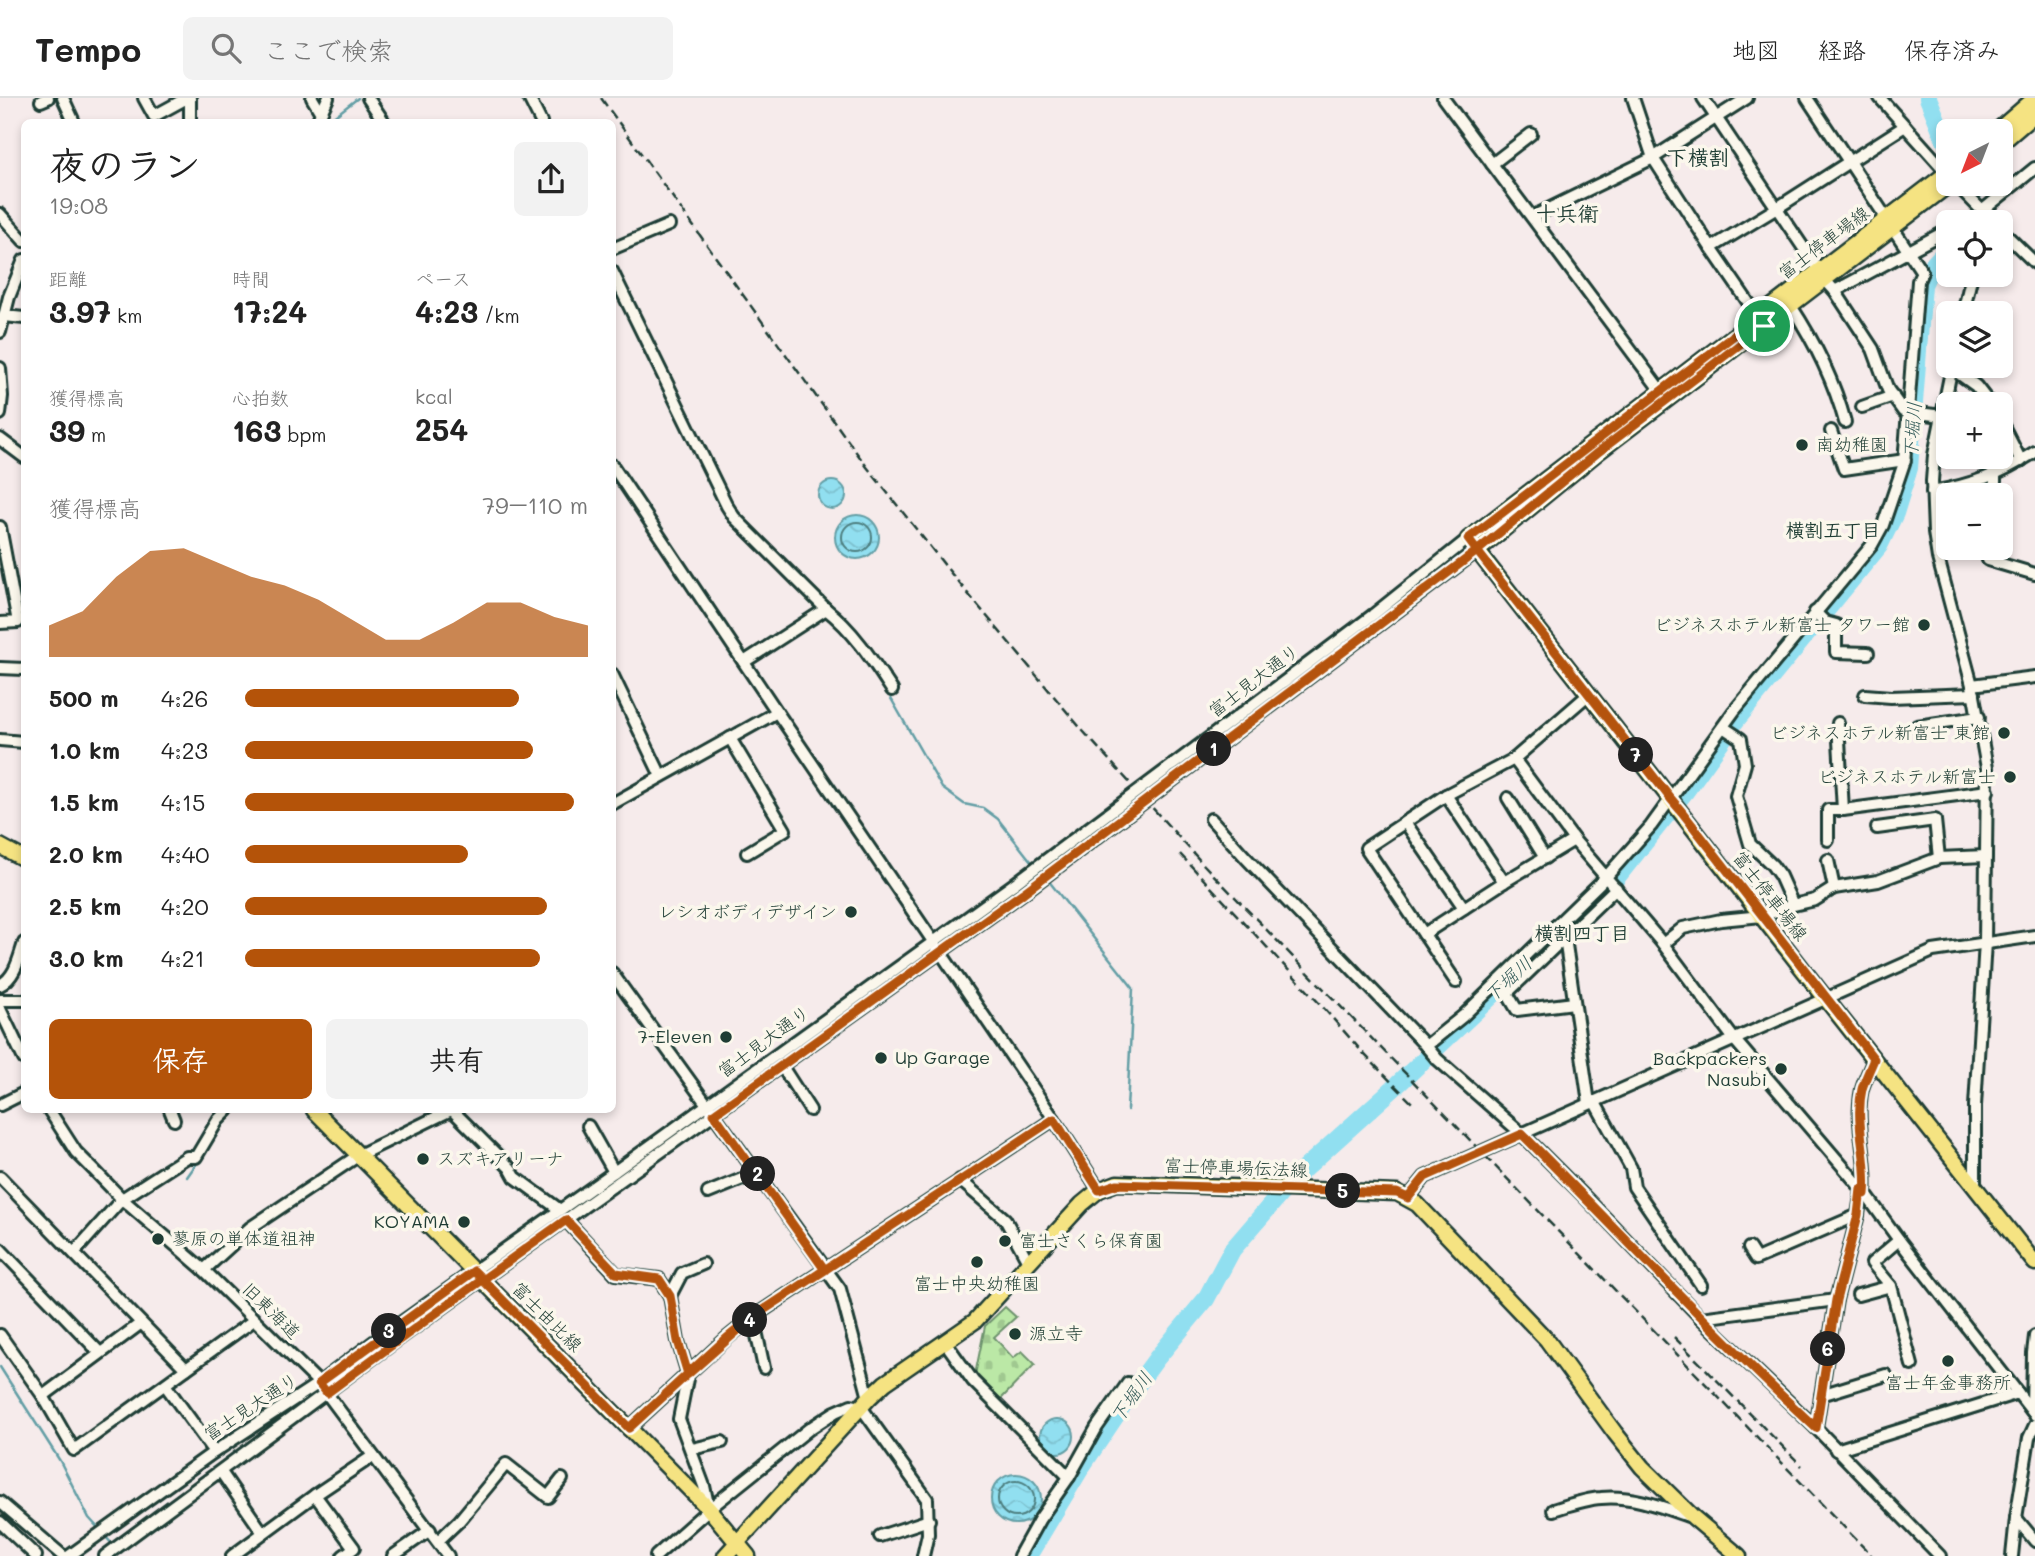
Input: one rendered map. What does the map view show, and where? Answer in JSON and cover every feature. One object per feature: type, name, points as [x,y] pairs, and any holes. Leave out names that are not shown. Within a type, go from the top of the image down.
[{"type":"main road","points":[[2011,119],[2035,98]]},
{"type":"main road","points":[[2013,133],[2035,114]]},
{"type":"main road","name":"富士停車場線","points":[[1761,322],[1791,306],[1826,280],[1889,224],[1936,188]]},
{"type":"main road","name":"富士停車場線","points":[[1826,280],[1761,322],[1472,545],[2035,1263]]},
{"type":"main road","points":[[2,851],[21,858]]},
{"type":"main road","name":"富士由比線","points":[[317,1113],[709,1509],[748,1556]]},
{"type":"main road","name":"富士停車場伝法線","points":[[1099,1190],[1117,1184],[1397,1193],[1408,1198]]},
{"type":"main road","points":[[725,1556],[865,1402],[885,1383],[975,1321],[1082,1204],[1099,1190]]},
{"type":"main road","points":[[1408,1198],[1547,1340],[1615,1433],[1664,1490],[1739,1556]]},
{"type":"street","points":[[63,98],[73,119]]},
{"type":"street","points":[[144,98],[154,116],[188,98],[190,119]]},
{"type":"street","points":[[312,98],[319,118]]},
{"type":"street","points":[[319,118],[328,98]]},
{"type":"street","points":[[368,98],[382,119]]},
{"type":"street","points":[[529,98],[540,119]]},
{"type":"street","points":[[1443,98],[1665,396]]},
{"type":"street","points":[[1633,98],[1653,158],[1761,322]]},
{"type":"street","points":[[1703,98],[1873,349],[1888,390],[1903,411],[1936,415]]},
{"type":"street","points":[[1532,217],[1653,158],[1747,98]]},
{"type":"street","points":[[1426,1046],[1463,1016],[1606,877],[1651,826],[1723,727],[1872,545],[1883,525],[1905,460],[1913,412],[1918,281],[1922,272],[1807,98]]},
{"type":"street","points":[[1880,98],[1936,161]]},
{"type":"street","points":[[1711,248],[1905,126]]},
{"type":"street","points":[[1492,163],[1531,134]]},
{"type":"street","points":[[1995,210],[2035,169]]},
{"type":"street","points":[[1967,196],[1980,210]]},
{"type":"street","points":[[0,214],[21,238]]},
{"type":"street","points":[[616,247],[669,225]]},
{"type":"street","points":[[1826,280],[1908,251],[1936,236]]},
{"type":"street","points":[[2013,242],[2035,263]]},
{"type":"street","points":[[0,332],[5,296],[21,266]]},
{"type":"street","points":[[616,279],[734,517],[839,619],[868,653],[892,690]]},
{"type":"street","points":[[1791,306],[1807,330],[1845,422]]},
{"type":"street","points":[[4,316],[21,318]]},
{"type":"street","points":[[0,368],[0,414]]},
{"type":"street","points":[[1966,378],[1981,392]]},
{"type":"street","points":[[1862,407],[1893,396]]},
{"type":"street","points":[[1831,431],[1844,469],[1905,460]]},
{"type":"street","points":[[0,439],[21,455]]},
{"type":"street","points":[[1936,444],[1932,492],[1938,558],[1973,689],[1987,768],[1985,942],[1975,1106],[1975,1186]]},
{"type":"street","points":[[2013,445],[2021,461]]},
{"type":"street","points":[[1932,492],[1966,486],[1995,475],[2035,452]]},
{"type":"street","points":[[616,472],[1054,1119],[1099,1190]]},
{"type":"street","points":[[1995,475],[1995,483]]},
{"type":"street","points":[[0,527],[18,622],[0,623]]},
{"type":"street","name":"富士見大通り","points":[[563,1215],[614,1172],[781,1065],[1023,893],[1472,545]]},
{"type":"street","points":[[1988,560],[2035,574]]},
{"type":"street","points":[[744,662],[826,609]]},
{"type":"street","points":[[1815,612],[1825,622],[1836,625],[1836,652],[1867,653]]},
{"type":"street","name":"富士見大通り","points":[[69,1556],[214,1452],[563,1215],[1376,619]]},
{"type":"street","points":[[0,668],[21,669]]},
{"type":"street","points":[[1865,695],[1891,697],[1973,689],[2035,677]]},
{"type":"street","points":[[616,682],[661,776]]},
{"type":"street","points":[[1456,982],[1366,848],[1446,795],[1514,760],[1589,694]]},
{"type":"street","points":[[616,802],[777,712]]},
{"type":"street","points":[[1917,726],[1979,717]]},
{"type":"street","points":[[1838,723],[1843,810]]},
{"type":"street","points":[[1723,727],[1741,738],[1745,764],[1736,796],[1750,844],[1780,876],[1793,905]]},
{"type":"street","points":[[730,738],[785,830],[747,853]]},
{"type":"street","points":[[0,740],[21,742]]},
{"type":"street","points":[[1514,760],[1574,840],[1663,944],[1734,1039],[1863,1191],[2034,1413]]},
{"type":"street","points":[[1828,840],[1828,810],[1988,791]]},
{"type":"street","points":[[1446,795],[1504,882]]},
{"type":"street","points":[[1508,798],[1545,858]]},
{"type":"street","points":[[1211,819],[1437,1059],[1522,1134],[1701,1318],[1816,1428],[1940,1556]]},
{"type":"street","points":[[1877,828],[1934,820],[1939,858]]},
{"type":"street","points":[[1405,822],[1464,908]]},
{"type":"street","points":[[1424,934],[1574,840]]},
{"type":"street","points":[[1663,944],[1682,928],[1721,920],[1762,916],[1815,900],[1834,888],[1878,881],[1939,858],[1986,856]]},
{"type":"street","points":[[1828,860],[1834,888]]},
{"type":"street","points":[[1574,1003],[1517,1010],[1507,993],[1616,888]]},
{"type":"street","points":[[1408,1198],[1425,1177],[1933,951],[2035,936]]},
{"type":"street","points":[[1565,938],[1592,1102],[1631,1168],[1634,1187],[1701,1284]]},
{"type":"street","points":[[0,985],[12,976],[21,951]]},
{"type":"street","points":[[616,979],[840,1289],[865,1402],[928,1499],[929,1520],[923,1556]]},
{"type":"street","points":[[0,1000],[21,1000]]},
{"type":"street","points":[[0,1009],[21,1053]]},
{"type":"street","points":[[1816,1428],[1836,1300],[1867,1177],[1860,1107],[1862,1090],[1874,1059]]},
{"type":"street","points":[[781,1065],[810,1110]]},
{"type":"street","points":[[0,1105],[21,1094]]},
{"type":"street","name":"旧東海道","points":[[51,1113],[76,1152],[122,1199],[204,1270],[319,1383],[448,1556]]},
{"type":"street","points":[[74,1254],[122,1199],[187,1157],[196,1157],[225,1113]]},
{"type":"street","points":[[204,1270],[250,1228],[359,1155],[446,1113]]},
{"type":"street","points":[[455,1113],[510,1168],[515,1177],[563,1215],[616,1273],[659,1279],[670,1296],[678,1341],[688,1374],[679,1419],[692,1449],[709,1509]]},
{"type":"street","points":[[629,1428],[753,1317],[1054,1119]]},
{"type":"street","points":[[588,1126],[614,1172]]},
{"type":"street","points":[[708,1193],[757,1173]]},
{"type":"street","points":[[0,1177],[186,1369]]},
{"type":"street","points":[[960,1180],[1005,1219],[1029,1263]]},
{"type":"street","points":[[1749,1248],[1756,1259],[1858,1215]]},
{"type":"street","points":[[1899,1240],[1872,1263],[1891,1286],[1912,1365]]},
{"type":"street","points":[[0,1249],[100,1353]]},
{"type":"street","points":[[670,1296],[682,1273],[703,1264]]},
{"type":"street","name":"富士見大通り","points":[[105,1556],[327,1393],[478,1275]]},
{"type":"street","points":[[1858,1295],[1891,1286]]},
{"type":"street","points":[[1701,1318],[1836,1300]]},
{"type":"street","points":[[753,1317],[764,1368]]},
{"type":"street","points":[[0,1335],[43,1396],[74,1450],[254,1320]]},
{"type":"street","points":[[43,1396],[140,1324]]},
{"type":"street","points":[[2034,1413],[2035,1336]]},
{"type":"street","points":[[945,1342],[973,1381],[1069,1477]]},
{"type":"street","points":[[1821,1395],[1886,1375]]},
{"type":"street","points":[[1019,1556],[1097,1427],[1128,1383]]},
{"type":"street","points":[[166,1385],[214,1452]]},
{"type":"street","points":[[1836,1450],[2018,1393]]},
{"type":"street","points":[[656,1556],[808,1429],[835,1412],[865,1402]]},
{"type":"street","points":[[2012,1556],[2029,1438],[2035,1424]]},
{"type":"street","points":[[692,1449],[722,1442]]},
{"type":"street","points":[[232,1556],[373,1456]]},
{"type":"street","points":[[438,1541],[459,1521],[506,1464],[548,1497],[562,1479]]},
{"type":"street","points":[[221,1472],[263,1533]]},
{"type":"street","points":[[316,1495],[354,1548],[343,1556]]},
{"type":"street","points":[[1553,1510],[1601,1498],[1630,1498],[1694,1518]]},
{"type":"street","points":[[0,1502],[63,1556]]},
{"type":"street","points":[[2016,1518],[2035,1541]]},
{"type":"street","points":[[880,1536],[929,1520]]},
{"type":"street","points":[[0,1522],[36,1556]]},
{"type":"street","points":[[393,1556],[430,1530]]},
{"type":"green space","points":[[1005,1307],[1016,1317],[994,1337],[1013,1358],[1022,1351],[1035,1364],[1001,1399],[975,1375],[985,1326]]},
{"type":"water","points":[[832,481],[842,485],[846,495],[842,505],[832,509],[822,505],[818,495],[822,485]]},
{"type":"water","points":[[857,515],[873,521],[879,537],[873,553],[857,559],[841,553],[835,537],[841,521]]},
{"type":"water","points":[[1057,1419],[1069,1424],[1074,1436],[1069,1448],[1057,1453],[1045,1448],[1040,1436],[1045,1424]]},
{"type":"water","points":[[1016,1474],[1034,1481],[1041,1499],[1034,1517],[1016,1524],[998,1517],[991,1499],[998,1481]]},
{"type":"waterway","points":[[331,119],[358,98]]},
{"type":"waterway","name":"下堀川","points":[[1928,98],[1937,119]]},
{"type":"waterway","name":"下堀川","points":[[1028,1556],[1082,1466],[1129,1396],[1206,1299],[1232,1250],[1294,1178],[1614,881],[1685,792],[1737,719],[1879,546],[1895,513],[1909,468],[1923,285],[1936,262]]},
{"type":"waterway","points":[[694,450],[722,507]]},
{"type":"waterway","points":[[803,593],[813,603]]},
{"type":"waterway","points":[[836,625],[857,649]]},
{"type":"waterway","points":[[885,688],[942,788],[964,804],[983,808],[998,819],[1034,865]]},
{"type":"waterway","points":[[1048,880],[1133,988],[1127,1110]]},
{"type":"waterway","points":[[187,1177],[199,1160]]},
{"type":"waterway","points":[[0,1367],[60,1461],[89,1518],[100,1530]]},
{"type":"waterway","points":[[104,1535],[114,1546]]},
{"type":"railway","points":[[601,98],[867,467],[954,577],[1083,731],[1204,865],[1872,1556]]},
{"type":"railway","points":[[1180,854],[1414,1105]]},
{"type":"railway","points":[[1674,1337],[1802,1466]]},
{"type":"place","name":"南幼稚園","points":[[1802,445]]},
{"type":"place","name":"ビジネスホテル新富士 タワー館","points":[[1924,625]]},
{"type":"place","name":"ビジネスホテル新富士 東館","points":[[2004,733]]},
{"type":"place","name":"ビジネスホテル新富士","points":[[2010,777]]},
{"type":"place","name":"レシオボディデザイン","points":[[851,912]]},
{"type":"place","name":"7-Eleven","points":[[726,1037]]},
{"type":"place","name":"Up Garage","points":[[881,1058]]},
{"type":"place","name":"Backpackers Nasubi","points":[[1781,1069]]},
{"type":"place","name":"スズキアリーナ","points":[[423,1159]]},
{"type":"place","name":"KOYAMA","points":[[464,1222]]},
{"type":"place","name":"蓼原の単体道祖神","points":[[158,1239]]},
{"type":"place","name":"富士さくら保育園","points":[[1005,1241]]},
{"type":"place","name":"富士中央幼稚園","points":[[977,1262]]},
{"type":"place","name":"源立寺","points":[[1015,1334]]},
{"type":"place","name":"富士年金事務所","points":[[1948,1361]]},
{"type":"district","name":"下横割","points":[[1698,158]]},
{"type":"district","name":"十兵衛","points":[[1567,214]]},
{"type":"district","name":"横割五丁目","points":[[1833,530]]},
{"type":"district","name":"横割四丁目","points":[[1582,933]]},
{"type":"route","points":[[1764,326],[1597,453],[1477,551],[1023,893],[714,1114],[825,1270],[753,1317],[629,1428],[482,1279],[474,1271],[319,1383],[327,1393],[393,1343],[482,1279],[566,1220],[616,1273],[659,1279],[670,1296],[678,1341],[688,1374],[753,1317],[825,1270],[958,1181],[1054,1119],[1099,1190],[1117,1184],[1397,1193],[1408,1198],[1425,1177],[1522,1134],[1701,1318],[1816,1428],[1836,1300],[1858,1215],[1861,1189],[1865,1194],[1867,1177],[1860,1107],[1862,1090],[1874,1059],[1826,999],[1682,812],[1671,799],[1477,551],[1468,539],[1758,317],[1764,326]]}]
